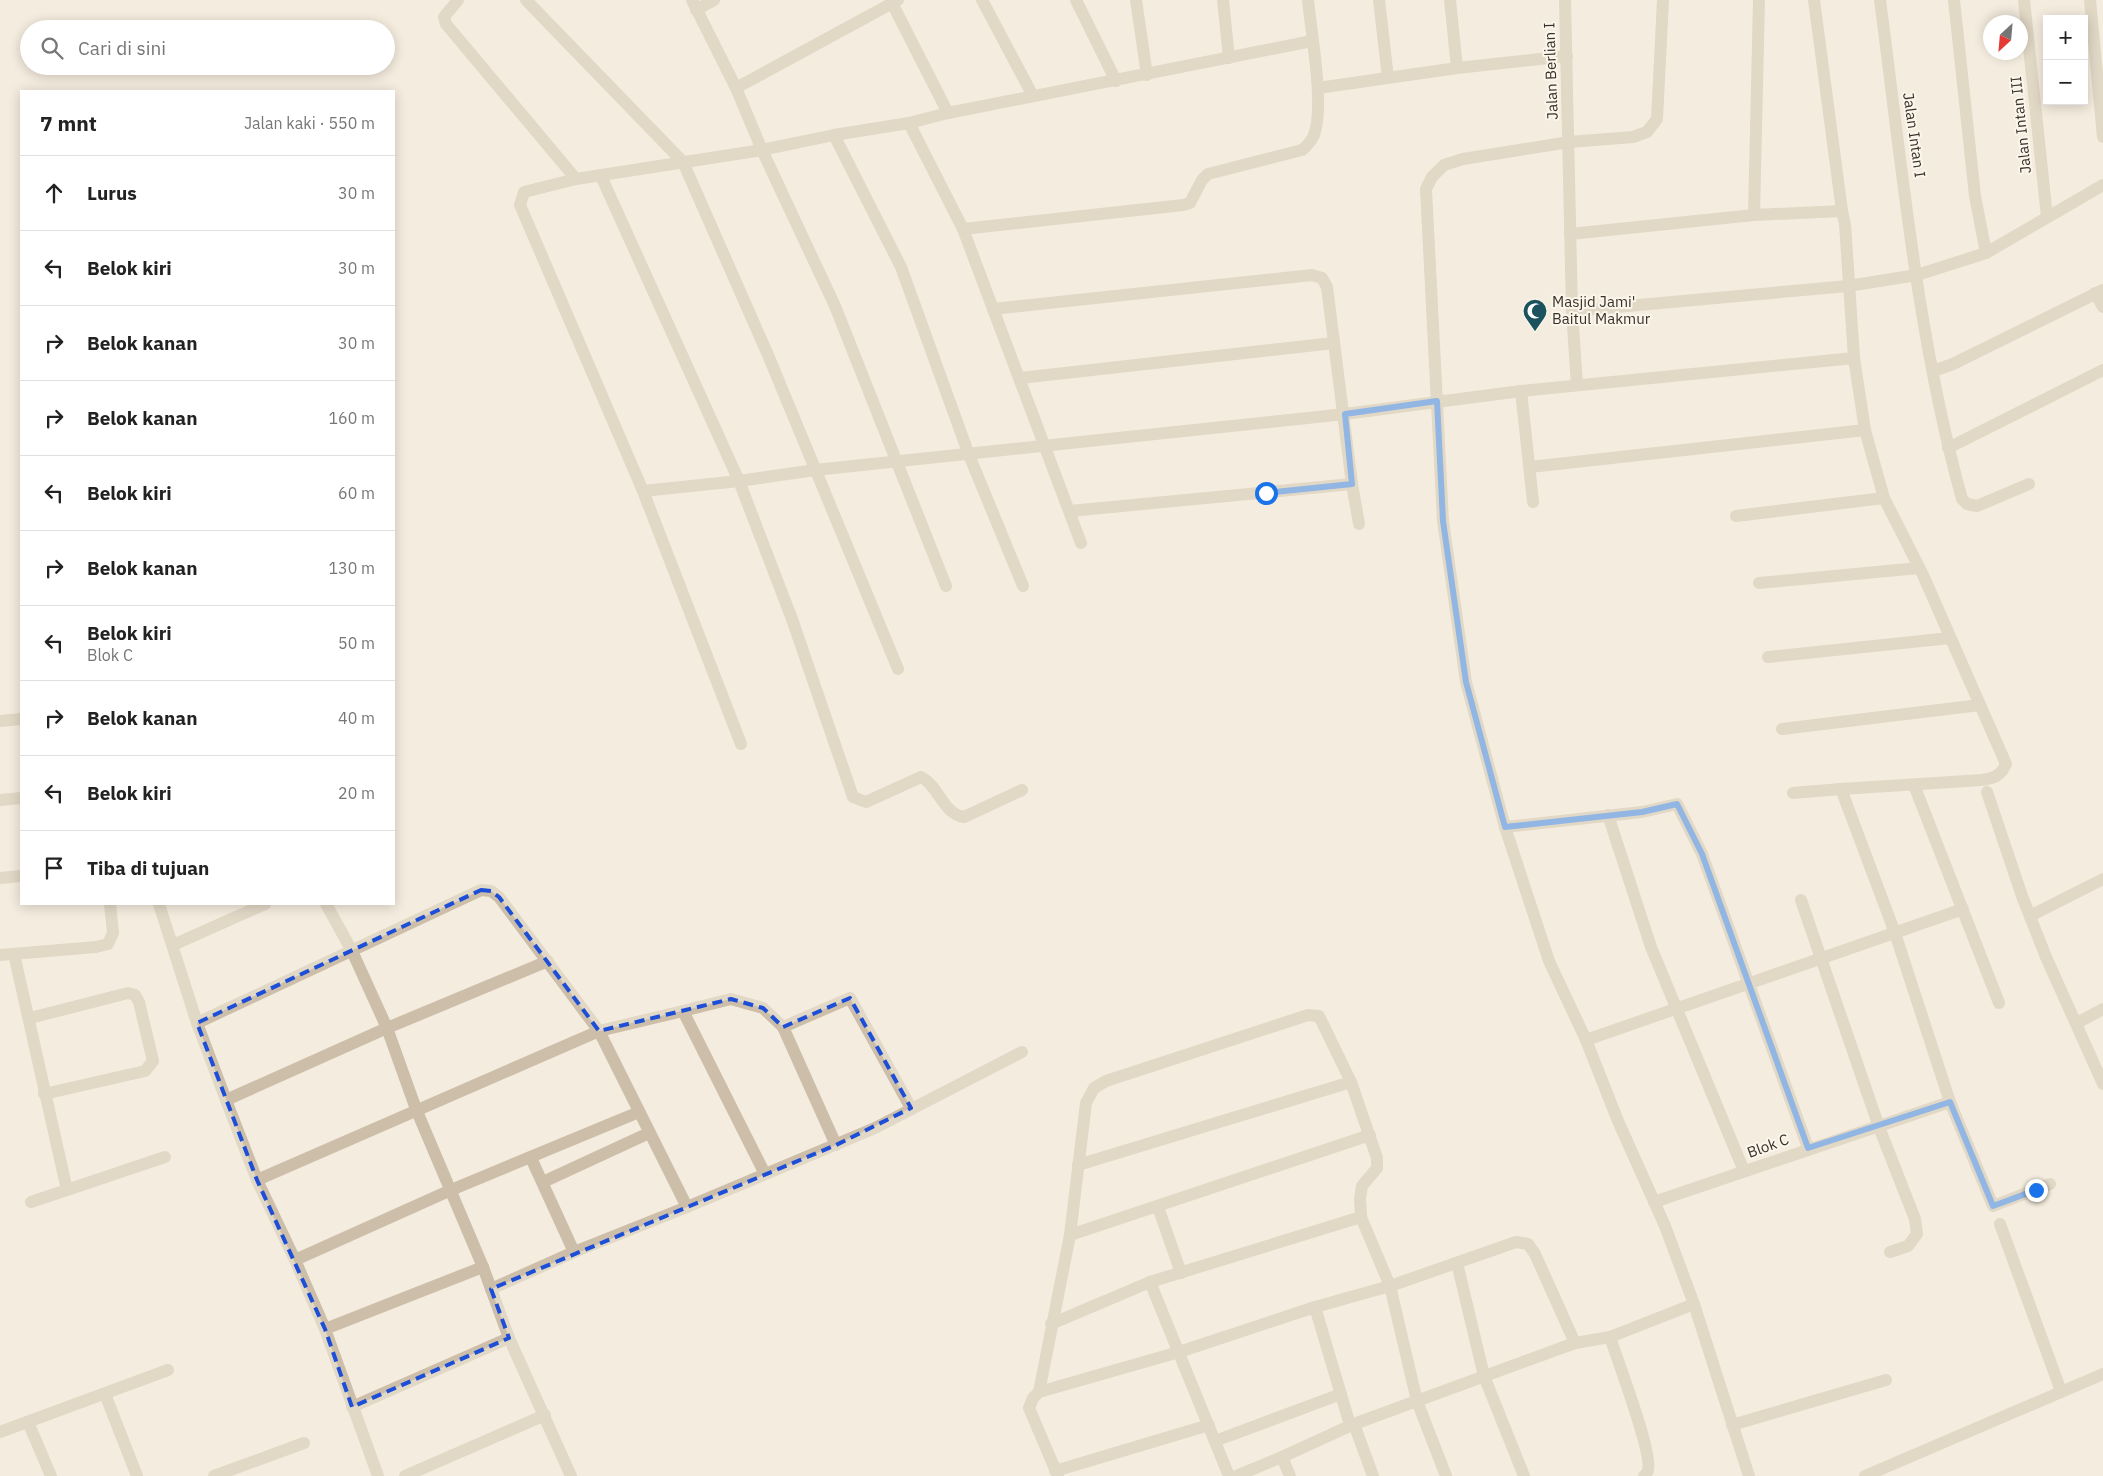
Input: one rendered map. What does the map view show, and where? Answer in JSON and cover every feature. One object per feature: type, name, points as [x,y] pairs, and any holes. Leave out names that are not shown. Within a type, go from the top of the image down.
[{"type":"street","points":[[458,0],[444,17],[446,24],[576,179]]},
{"type":"street","points":[[526,0],[683,162],[768,355],[898,669]]},
{"type":"street","points":[[714,0],[694,5],[736,88],[762,150],[835,306],[895,462],[946,586]]},
{"type":"street","points":[[982,0],[1033,96]]},
{"type":"street","points":[[1076,0],[1116,81]]},
{"type":"street","points":[[1136,0],[1147,75]]},
{"type":"street","points":[[1223,0],[1229,58]]},
{"type":"street","points":[[963,229],[1190,203],[1202,180],[1208,174],[1302,150],[1310,143],[1315,133],[1318,88],[1308,0]]},
{"type":"street","points":[[1379,0],[1388,78]]},
{"type":"street","points":[[1450,0],[1457,68]]},
{"type":"street","name":"Jalan Berlian I","points":[[1565,0],[1572,311],[1577,385]]},
{"type":"street","points":[[1663,0],[1657,119],[1647,132],[1633,138],[1568,142],[1462,160],[1444,165],[1432,177],[1426,189],[1443,521],[1466,682],[1505,827],[1549,961],[1586,1040],[1618,1121],[1654,1202],[1694,1304],[1749,1476]]},
{"type":"street","points":[[1754,215],[1759,0]]},
{"type":"street","points":[[1793,792],[1982,780],[1996,777],[2003,771],[2006,764],[1919,568],[1884,498],[1865,430],[1854,358],[1845,224],[1814,0]]},
{"type":"street","name":"Jalan Intan I","points":[[1880,0],[1916,275],[1948,448],[1962,499],[1967,504],[1978,506],[2029,484]]},
{"type":"street","points":[[1954,0],[1975,196],[1986,253]]},
{"type":"street","name":"Jalan Intan III","points":[[2024,0],[2047,217]]},
{"type":"street","points":[[2090,0],[2103,138]]},
{"type":"street","points":[[736,88],[895,1],[948,113]]},
{"type":"street","points":[[741,744],[643,492],[520,204],[524,192],[576,179],[762,150],[834,134],[909,123],[948,113],[1312,41]]},
{"type":"street","points":[[1318,88],[1457,68],[1566,56]]},
{"type":"street","points":[[909,123],[963,229],[1081,543]]},
{"type":"street","points":[[834,134],[901,266],[969,455],[1023,586]]},
{"type":"street","points":[[601,176],[739,481],[792,619],[853,797],[866,802],[921,777],[929,781],[956,816],[964,817],[1022,790]]},
{"type":"street","points":[[1572,311],[1848,286],[1916,275],[1986,253],[2103,185]]},
{"type":"street","points":[[1570,234],[1754,215],[1842,212]]},
{"type":"street","points":[[993,309],[1312,275],[1322,278],[1327,287],[1345,414],[1352,484],[1359,524]]},
{"type":"street","points":[[1933,371],[1953,364],[2099,292],[2103,307]]},
{"type":"street","points":[[1020,378],[1334,343]]},
{"type":"street","points":[[643,492],[815,470],[1345,414],[1522,391],[1854,358]]},
{"type":"street","points":[[1948,448],[2103,370]]},
{"type":"street","points":[[1522,391],[1533,502]]},
{"type":"street","points":[[1530,467],[1865,430]]},
{"type":"street","points":[[1070,511],[1352,484]]},
{"type":"street","points":[[1736,516],[1884,498]]},
{"type":"street","points":[[1759,583],[1919,568]]},
{"type":"street","points":[[1768,657],[1950,638]]},
{"type":"street","points":[[1782,730],[1980,705]]},
{"type":"street","points":[[0,721],[20,719]]},
{"type":"street","points":[[1914,785],[1999,1003]]},
{"type":"street","points":[[1841,789],[1895,933],[1950,1102],[1993,1206],[2050,1184]]},
{"type":"street","points":[[1987,792],[2030,916],[2103,1084]]},
{"type":"street","points":[[0,800],[20,798]]},
{"type":"street","points":[[1505,827],[1642,812],[1677,804],[1702,854],[1808,1148]]},
{"type":"street","points":[[1608,815],[1651,947],[1744,1172]]},
{"type":"street","points":[[0,878],[20,876]]},
{"type":"street","points":[[2030,916],[2103,879]]},
{"type":"street","points":[[197,1023],[481,890],[491,891],[499,897],[599,1031],[687,1207]]},
{"type":"street","points":[[1800,900],[1879,1126],[1915,1220],[1917,1234],[1908,1246],[1890,1252]]},
{"type":"street","points":[[0,955],[96,947],[108,944],[113,933],[110,905]]},
{"type":"street","points":[[159,905],[197,1023],[226,1100],[257,1180],[295,1260],[325,1330],[378,1476]]},
{"type":"street","points":[[173,945],[263,905]]},
{"type":"street","points":[[327,905],[352,951],[387,1028],[416,1109],[451,1190],[509,1338],[571,1476]]},
{"type":"street","points":[[1586,1040],[1749,985],[1963,909]]},
{"type":"street","points":[[14,954],[30,1018],[44,1094],[66,1190]]},
{"type":"street","points":[[226,1100],[387,1028],[548,961]]},
{"type":"street","points":[[30,1018],[128,993],[135,995],[139,1002],[153,1061],[145,1071],[44,1094]]},
{"type":"street","points":[[783,1027],[850,998],[911,1108]]},
{"type":"street","points":[[257,1180],[416,1109],[599,1031],[731,999],[763,1008],[783,1027],[836,1145]]},
{"type":"street","points":[[2077,1023],[2103,1009]]},
{"type":"street","points":[[683,1010],[765,1174]]},
{"type":"street","points":[[1040,1392],[1051,1324],[1070,1235],[1086,1103],[1094,1088],[1115,1078],[1308,1015],[1319,1016],[1351,1082],[1377,1158],[1377,1168],[1362,1186],[1360,1199],[1361,1217],[1390,1286],[1417,1401],[1446,1476]]},
{"type":"street","points":[[490,1289],[574,1252],[836,1145],[1022,1052]]},
{"type":"street","points":[[1078,1165],[1351,1082]]},
{"type":"street","name":"Blok C","points":[[1654,1202],[1808,1148],[1950,1102]]},
{"type":"street","points":[[295,1260],[451,1190],[639,1112]]},
{"type":"street","points":[[543,1182],[649,1133]]},
{"type":"street","points":[[1070,1235],[1370,1135]]},
{"type":"street","points":[[31,1202],[165,1157]]},
{"type":"street","points":[[531,1158],[574,1252]]},
{"type":"street","points":[[1158,1207],[1181,1273]]},
{"type":"street","points":[[1051,1324],[1150,1282],[1361,1217]]},
{"type":"street","points":[[2000,1224],[2061,1392]]},
{"type":"street","points":[[1209,1425],[1056,1473],[1030,1408],[1033,1398],[1040,1392],[1179,1352],[1315,1307],[1390,1286],[1516,1242],[1528,1244],[1535,1254],[1575,1343]]},
{"type":"street","points":[[1457,1263],[1484,1376],[1524,1476]]},
{"type":"street","points":[[325,1330],[482,1267]]},
{"type":"street","points":[[1150,1282],[1229,1476]]},
{"type":"street","points":[[1236,1476],[1282,1458],[1352,1425],[1575,1343],[1610,1337],[1694,1304]]},
{"type":"street","points":[[1315,1307],[1341,1394],[1373,1476]]},
{"type":"street","points":[[1610,1337],[1644,1440],[1648,1470],[1644,1476]]},
{"type":"street","points":[[352,1407],[509,1338]]},
{"type":"street","points":[[0,1432],[168,1370]]},
{"type":"street","points":[[1865,1476],[2103,1374]]},
{"type":"street","points":[[1732,1425],[1886,1380]]},
{"type":"street","points":[[105,1394],[137,1476]]},
{"type":"street","points":[[1215,1441],[1341,1394]]},
{"type":"street","points":[[405,1476],[545,1415]]},
{"type":"street","points":[[28,1422],[51,1476]]},
{"type":"street","points":[[214,1476],[304,1443]]},
{"type":"street","points":[[1282,1458],[1290,1476]]},
{"type":"highlighted area","points":[[481,890],[491,891],[499,897],[599,1031],[731,999],[763,1008],[783,1027],[850,998],[911,1108],[836,1145],[491,1289],[509,1338],[352,1407],[325,1329],[257,1180],[197,1023]]},
{"type":"place","name":"Masjid Jami' Baitul Makmur","points":[[1535,332]]},
{"type":"route","points":[[1266,493],[1352,484],[1345,414],[1437,401],[1443,521],[1466,682],[1505,827],[1642,812],[1677,804],[1702,854],[1808,1148],[1844,1138],[1950,1102],[1993,1206],[2036,1190]]}]
